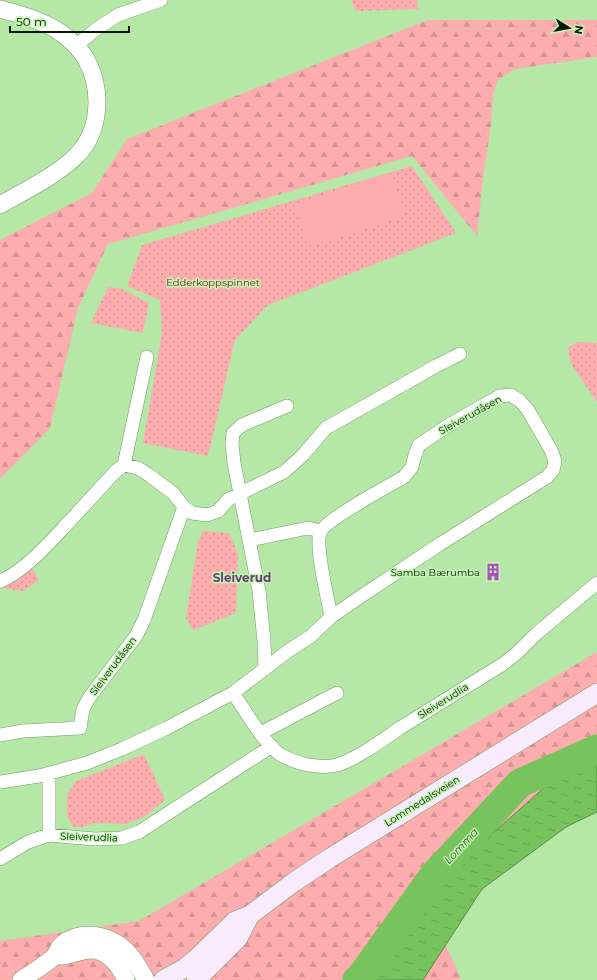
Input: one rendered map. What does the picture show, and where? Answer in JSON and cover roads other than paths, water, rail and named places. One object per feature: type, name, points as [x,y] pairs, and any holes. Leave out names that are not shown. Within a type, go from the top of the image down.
[{"type":"main road","name":"Lommedalsveien","points":[[163,980],[195,960],[235,921],[250,915],[294,882],[330,858],[597,693]]},
{"type":"main road","name":"Lommedalsveien","points":[[196,980],[238,938],[250,915]]},
{"type":"street","points":[[76,46],[95,30],[118,15],[161,0]]},
{"type":"street","points":[[0,9],[37,21],[55,29],[76,46],[87,61],[96,90],[97,107],[95,123],[87,142],[78,155],[62,168],[0,204]]},
{"type":"street","points":[[124,465],[138,468],[149,475],[172,493],[184,507],[192,513],[207,515],[218,511],[229,499],[284,472],[303,455],[326,428],[460,354]]},
{"type":"street","points":[[0,581],[20,569],[41,552],[116,471],[124,465],[148,357]]},
{"type":"street","name":"Sleiverudåsen","points":[[0,782],[49,774],[87,763],[122,749],[167,728],[233,693],[288,651],[311,636],[331,617],[440,544],[547,477],[553,470],[555,461],[551,450],[528,410],[520,400],[511,395],[500,396],[449,425],[419,445],[412,467],[404,477],[332,520],[320,531]]},
{"type":"street","points":[[265,668],[259,591],[234,463],[232,444],[233,433],[242,425],[287,406]]},
{"type":"street","name":"Sleiverudåsen","points":[[0,735],[23,731],[80,728],[83,709],[89,698],[136,636],[144,620],[184,507]]},
{"type":"street","points":[[250,540],[308,528],[320,531],[318,544],[331,617]]},
{"type":"street","name":"Sleiverudlia","points":[[233,693],[261,733],[280,754],[291,760],[306,764],[324,766],[346,762],[503,664],[518,653],[536,634],[597,583]]},
{"type":"street","points":[[261,733],[337,693]]},
{"type":"street","name":"Sleiverudlia","points":[[49,835],[94,839],[122,838],[139,832],[272,746]]},
{"type":"street","points":[[0,859],[28,842],[49,835],[49,774]]},
{"type":"street","points":[[21,980],[55,956],[58,948],[63,944],[76,937],[86,935],[103,937],[112,940],[130,955],[146,980]]},
{"type":"street","points":[[55,956],[64,957],[89,950],[101,953],[111,958],[121,970],[126,980]]},
{"type":"water","points":[[597,751],[597,812],[566,827],[482,889],[423,980],[345,980],[433,886],[546,786]]},
{"type":"waterway","name":"Lomma","points":[[357,980],[360,978],[434,875],[520,783],[597,749]]},
{"type":"place","name":"Samba Bærumba","points":[[493,572]]},
{"type":"district","name":"Sleiverud","points":[[242,577]]},
{"type":"park label","name":"Edderkoppspinnet","points":[[213,282]]}]
